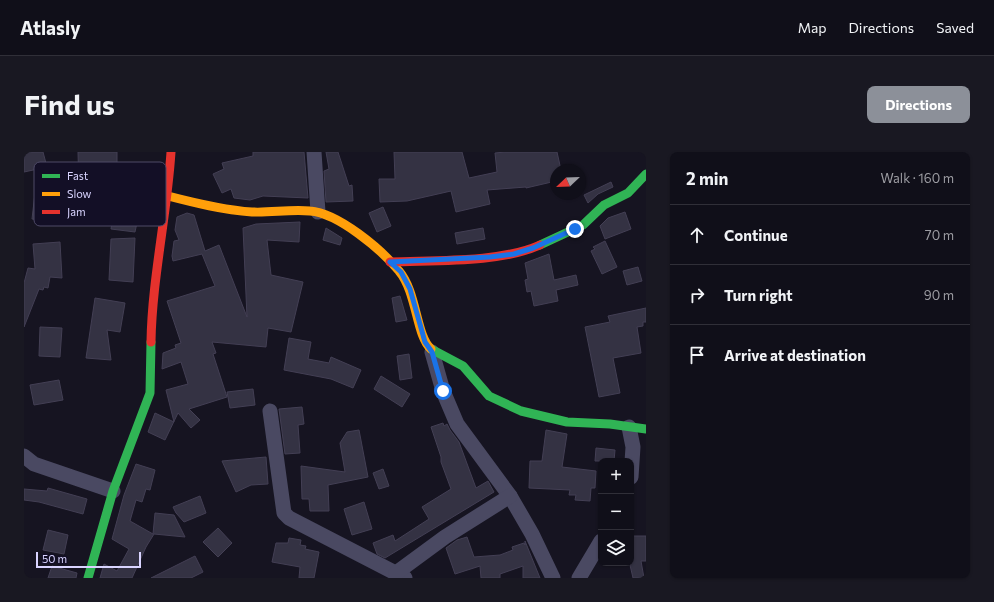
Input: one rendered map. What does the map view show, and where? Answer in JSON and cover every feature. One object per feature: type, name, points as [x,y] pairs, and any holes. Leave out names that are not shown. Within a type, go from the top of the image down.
[{"type":"street","points":[[166,210],[170,152]]},
{"type":"street","points":[[314,152],[318,212]]},
{"type":"street","points":[[390,262],[490,257],[514,254],[533,248],[583,225],[604,205],[628,193],[646,174]]},
{"type":"street","points":[[168,196],[211,206],[253,212],[318,212],[342,223],[390,262],[405,279],[425,342],[432,352],[443,391],[456,424],[510,496],[532,534],[553,578]]},
{"type":"street","points":[[88,578],[114,491],[150,393],[151,318],[164,226]]},
{"type":"street","points":[[432,352],[462,365],[470,373],[478,386],[488,395],[526,412],[551,419],[646,429]]},
{"type":"street","points":[[270,411],[284,513],[288,518],[400,576],[446,537],[510,496]]},
{"type":"street","points":[[629,427],[633,447],[632,458]]},
{"type":"street","points":[[24,456],[34,464],[114,491]]},
{"type":"street","points":[[579,578],[598,546]]},
{"type":"building","points":[[24,152],[43,152],[46,162],[34,162],[34,170],[24,172]]},
{"type":"building","points":[[78,152],[117,152],[117,162],[78,162]]},
{"type":"building","points":[[253,152],[304,152],[308,198],[263,196],[250,200],[234,198],[231,189],[222,193],[213,174],[224,169],[222,163],[253,156]]},
{"type":"building","points":[[326,152],[338,152],[349,186],[352,185],[353,201],[326,202],[324,171],[329,169]]},
{"type":"building","points":[[394,152],[462,152],[469,178],[497,172],[495,153],[557,152],[560,164],[550,164],[550,182],[526,188],[487,190],[490,204],[456,212],[451,191],[407,201],[380,202],[379,179],[395,179]]},
{"type":"building","points":[[611,182],[613,187],[598,194],[588,203],[586,194]]},
{"type":"building","points":[[34,202],[34,219],[32,219]]},
{"type":"building","points":[[383,207],[391,226],[377,232],[369,213]]},
{"type":"building","points":[[625,212],[631,229],[605,239],[600,226],[608,218]]},
{"type":"building","points":[[187,213],[194,215],[205,251],[219,245],[247,317],[243,228],[256,224],[300,222],[299,242],[267,240],[271,275],[303,282],[291,332],[268,328],[266,347],[212,342],[216,353],[213,354],[227,397],[189,409],[200,420],[191,428],[178,413],[174,422],[166,390],[188,384],[181,362],[162,369],[163,353],[176,348],[175,345],[181,343],[167,301],[215,286],[202,254],[173,261],[172,256],[174,241],[179,240],[175,230],[177,217]]},
{"type":"building","points":[[111,226],[136,226],[135,232],[111,229]]},
{"type":"building","points":[[326,228],[342,238],[340,245],[323,240]]},
{"type":"building","points":[[483,228],[485,239],[457,244],[455,233]]},
{"type":"building","points":[[135,238],[133,282],[109,280],[111,239]]},
{"type":"building","points":[[605,241],[617,267],[602,274],[591,251],[595,249],[593,247]]},
{"type":"building","points":[[60,242],[62,278],[50,277],[48,288],[44,287],[43,290],[39,289],[24,327],[24,283],[28,268],[35,269],[33,244]]},
{"type":"building","points":[[549,254],[554,280],[576,275],[578,285],[556,290],[558,301],[534,306],[531,291],[527,292],[525,280],[528,279],[525,263]]},
{"type":"building","points":[[638,267],[642,281],[627,285],[623,271]]},
{"type":"building","points":[[400,296],[407,320],[396,322],[392,298]]},
{"type":"building","points":[[95,298],[125,303],[120,332],[107,330],[111,360],[86,358]]},
{"type":"building","points":[[646,308],[646,322],[643,322],[643,326],[637,327],[641,353],[613,358],[620,393],[599,397],[585,327],[610,322],[608,316]]},
{"type":"building","points":[[40,327],[62,328],[60,357],[39,356]]},
{"type":"building","points":[[289,338],[311,342],[308,359],[329,363],[331,357],[361,370],[353,388],[331,379],[284,370]]},
{"type":"building","points":[[409,354],[412,378],[400,380],[397,356]]},
{"type":"building","points":[[381,376],[410,394],[402,407],[374,389]]},
{"type":"building","points":[[59,380],[63,400],[34,405],[30,385]]},
{"type":"building","points":[[253,389],[255,405],[230,408],[227,392]]},
{"type":"building","points":[[302,407],[304,424],[298,425],[300,453],[285,454],[279,409]]},
{"type":"building","points":[[155,413],[174,422],[165,440],[148,432]]},
{"type":"building","points":[[443,423],[444,426],[447,424],[459,442],[476,488],[488,481],[494,492],[385,558],[377,554],[373,543],[393,535],[395,541],[429,519],[422,507],[451,489],[441,462],[441,457],[431,427]]},
{"type":"building","points":[[359,430],[368,477],[328,485],[329,511],[310,511],[309,499],[302,499],[301,466],[345,472],[340,443],[347,432]]},
{"type":"building","points":[[546,430],[567,434],[562,467],[596,471],[595,488],[591,488],[590,501],[575,500],[576,495],[569,495],[570,490],[529,488],[530,461],[542,461]]},
{"type":"building","points":[[596,448],[615,450],[614,458],[598,458],[598,461],[595,461]]},
{"type":"building","points":[[266,457],[268,484],[251,485],[236,492],[222,461]]},
{"type":"building","points":[[136,464],[155,470],[150,490],[146,489],[142,502],[136,500],[130,521],[153,534],[155,513],[174,515],[185,537],[154,534],[146,547],[132,578],[100,578],[104,564],[117,571],[129,549],[112,539],[124,495]]},
{"type":"building","points":[[383,469],[389,486],[379,489],[373,473]]},
{"type":"building","points":[[48,488],[87,499],[83,514],[39,502],[24,500],[24,489],[47,491]]},
{"type":"building","points":[[200,496],[206,513],[184,522],[173,507]]},
{"type":"building","points":[[364,502],[372,529],[352,535],[344,509]]},
{"type":"building","points":[[218,528],[232,543],[218,557],[203,542]]},
{"type":"building","points":[[48,530],[68,535],[64,554],[43,550]]},
{"type":"building","points":[[634,536],[646,536],[646,561],[641,561],[644,578],[633,578],[630,566],[634,566]]},
{"type":"building","points":[[467,537],[474,557],[500,555],[513,550],[512,547],[524,543],[525,545],[525,541],[540,578],[523,578],[523,566],[500,574],[500,578],[481,578],[480,566],[455,574],[446,548],[457,540]]},
{"type":"building","points":[[289,538],[301,540],[300,545],[306,546],[305,549],[319,552],[314,578],[299,578],[300,567],[272,562],[276,543],[288,543]]},
{"type":"building","points":[[195,556],[203,572],[191,578],[151,578]]},
{"type":"building","points":[[52,566],[77,573],[76,578],[48,578]]},
{"type":"traffic: fast","points":[[540,245],[583,225],[604,205],[628,193],[646,174]]},
{"type":"traffic: fast","points":[[88,578],[113,491],[150,393],[151,342]]},
{"type":"traffic: fast","points":[[431,349],[463,366],[489,396],[521,411],[567,422],[610,424],[646,429]]},
{"type":"traffic: slow","points":[[168,196],[230,210],[259,212],[295,210],[310,211],[321,213],[346,225],[370,243],[399,271],[409,290],[422,334],[426,343],[431,349]]},
{"type":"traffic: jam","points":[[166,199],[171,152]]},
{"type":"traffic: jam","points":[[151,342],[154,295],[163,226]]},
{"type":"traffic: jam","points":[[390,262],[487,258],[524,251],[540,245]]},
{"type":"route","points":[[443,391],[432,352],[425,342],[410,289],[401,272],[390,262],[490,257],[514,254],[533,248],[575,229]]}]
